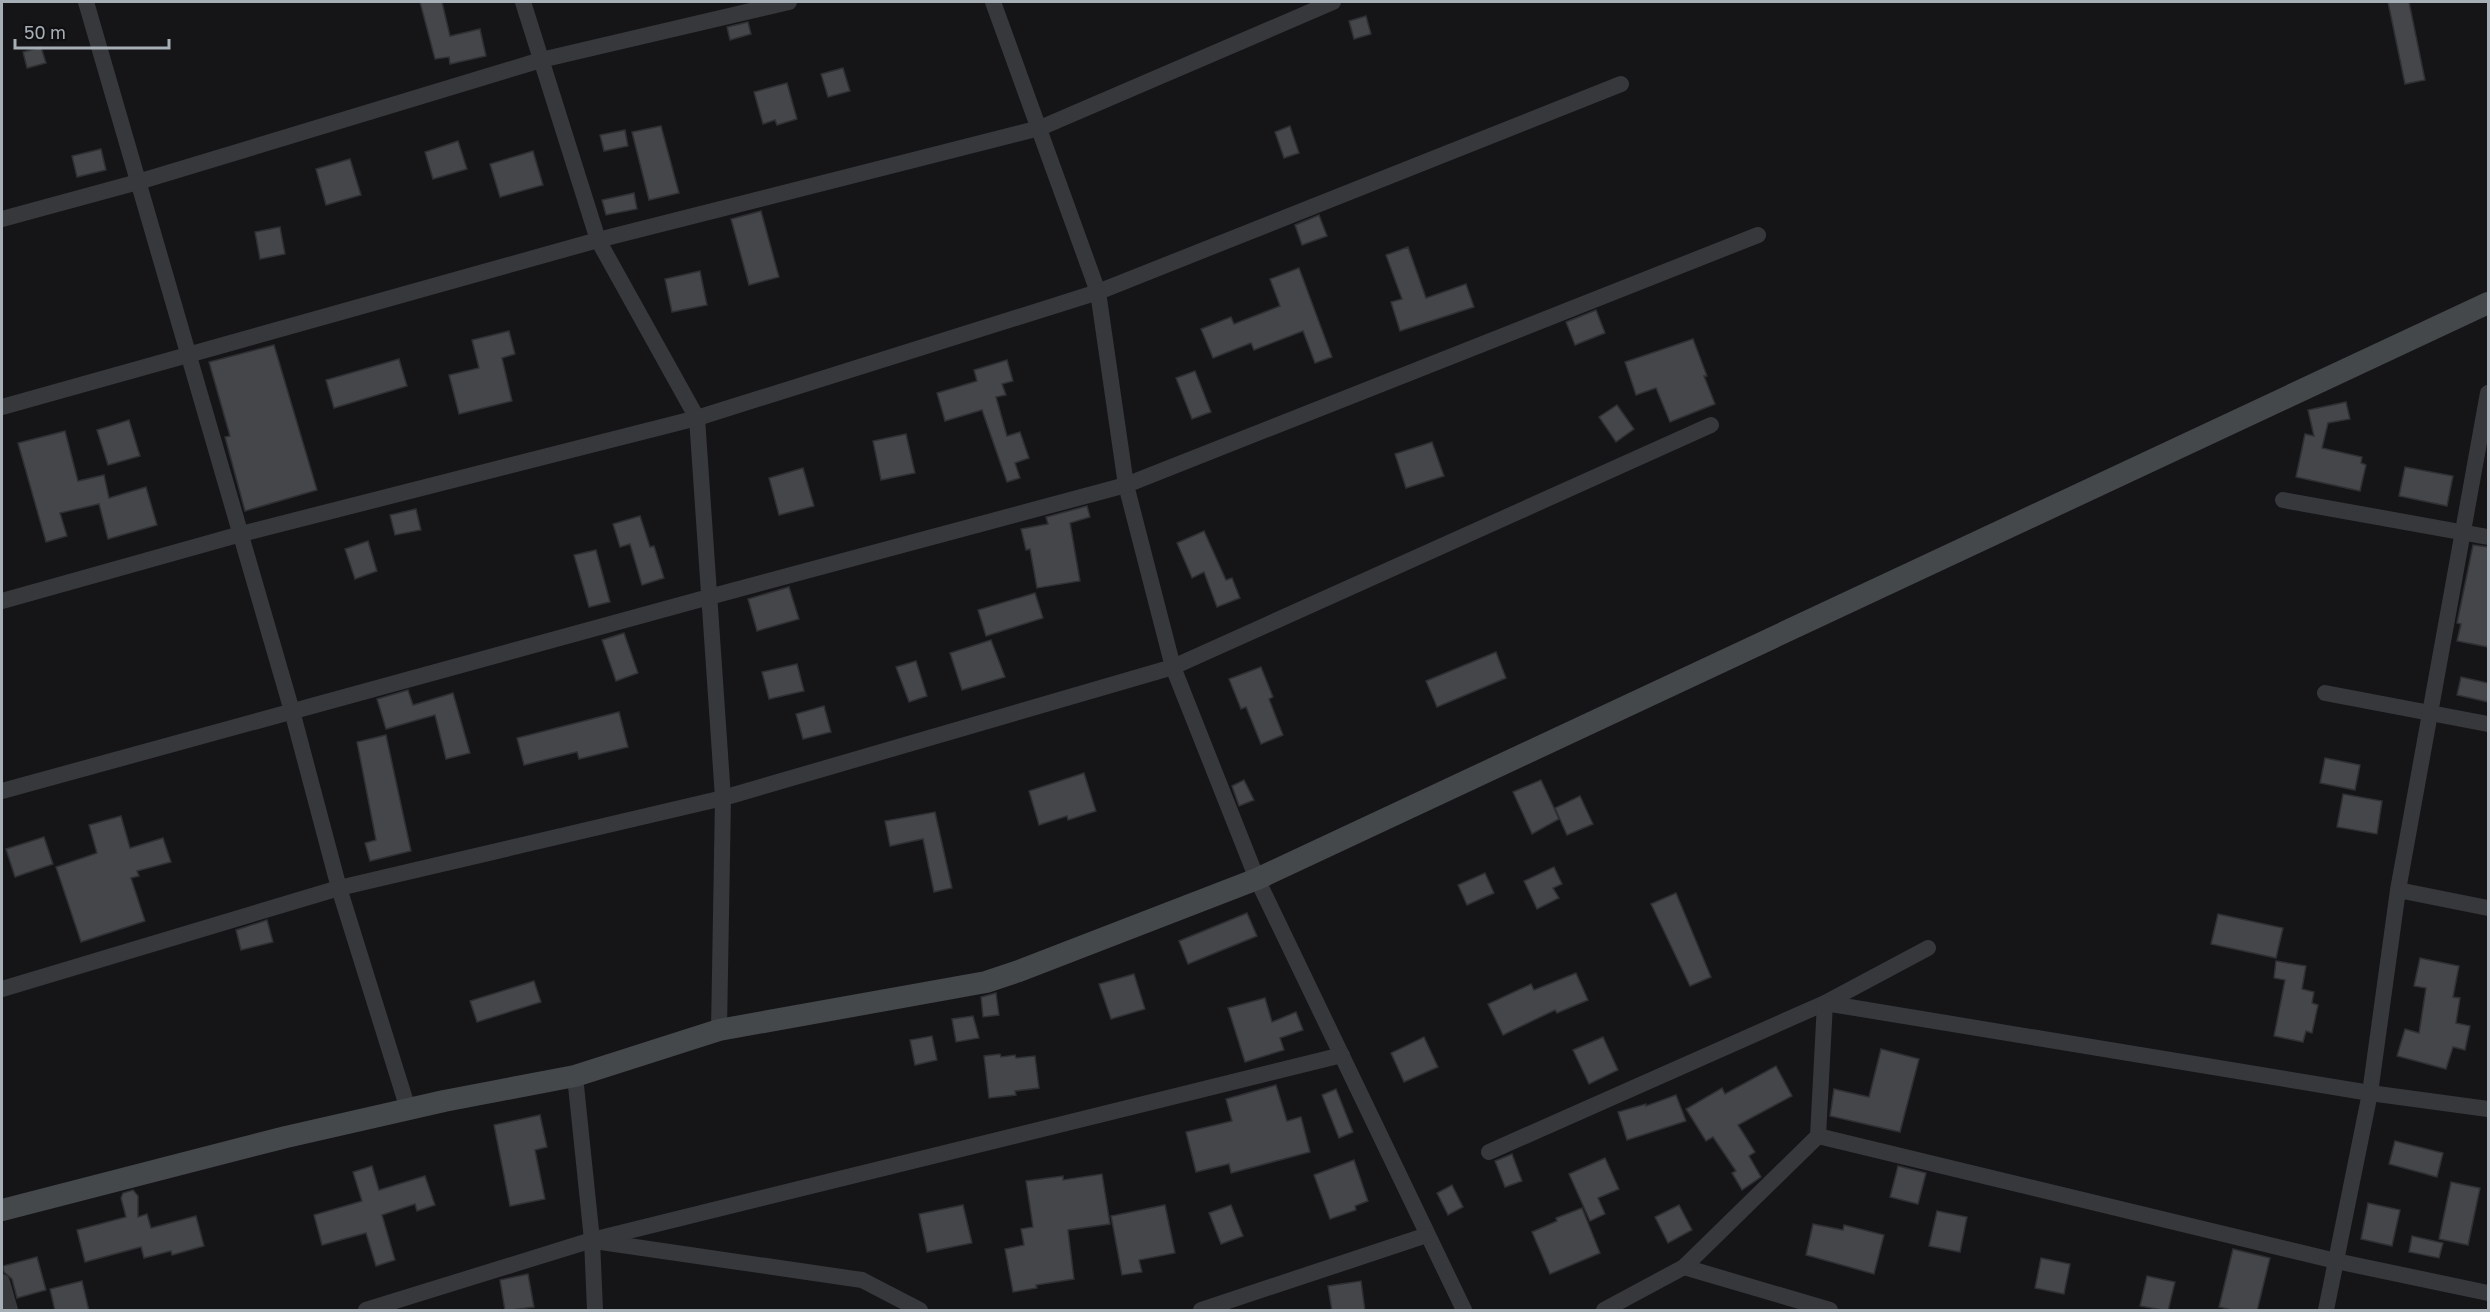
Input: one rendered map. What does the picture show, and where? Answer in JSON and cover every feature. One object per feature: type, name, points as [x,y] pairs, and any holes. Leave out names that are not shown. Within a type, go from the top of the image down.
[{"type":"main road","points":[[2,1210],[286,1137],[408,1109],[575,1076],[719,1030],[986,982],[1257,879],[2488,303]]},
{"type":"street","points":[[86,2],[292,711],[339,888],[408,1109]]},
{"type":"street","points":[[523,2],[598,240],[696,418],[723,798],[719,1030]]},
{"type":"street","points":[[2,219],[138,182],[541,60],[789,2]]},
{"type":"street","points":[[993,2],[1098,292],[1126,485],[1173,667],[1257,879],[1464,1311]]},
{"type":"street","points":[[2,407],[188,353],[598,240],[1040,128],[1332,2]]},
{"type":"street","points":[[2,601],[241,534],[696,418],[1098,292],[1621,84]]},
{"type":"street","points":[[2,791],[1126,485],[1758,235]]},
{"type":"street","points":[[2326,1311],[2370,1093],[2398,890],[2488,393]]},
{"type":"street","points":[[2,989],[339,888],[723,798],[1173,667],[1711,425]]},
{"type":"street","points":[[2283,500],[2488,537]]},
{"type":"street","points":[[2325,693],[2488,724]]},
{"type":"street","points":[[2398,890],[2488,908]]},
{"type":"street","points":[[1489,1152],[1825,1003],[1928,948]]},
{"type":"street","points":[[1825,1003],[2370,1093],[2488,1109]]},
{"type":"street","points":[[1604,1311],[1684,1267],[1818,1136],[1825,1003]]},
{"type":"street","points":[[366,1311],[592,1240],[1341,1055]]},
{"type":"street","points":[[575,1076],[592,1240],[595,1311]]},
{"type":"street","points":[[1818,1136],[2336,1261],[2488,1293]]},
{"type":"street","points":[[1201,1311],[1428,1235]]},
{"type":"street","points":[[592,1240],[862,1280],[920,1311]]},
{"type":"street","points":[[1684,1267],[1830,1311]]},
{"type":"street","points":[[2,1282],[10,1311]]},
{"type":"building","points":[[420,2],[442,2],[450,36],[480,29],[486,56],[450,64],[449,57],[435,59]]},
{"type":"building","points":[[2388,2],[2409,2],[2425,80],[2405,84]]},
{"type":"building","points":[[1366,16],[1371,34],[1354,39],[1349,21]]},
{"type":"building","points":[[748,22],[751,34],[730,40],[727,27]]},
{"type":"building","points":[[41,47],[46,63],[27,68],[23,52]]},
{"type":"building","points":[[843,68],[850,91],[828,97],[821,74]]},
{"type":"building","points":[[787,83],[797,119],[777,125],[775,120],[763,124],[754,92]]},
{"type":"building","points":[[661,126],[679,193],[649,200],[632,132]]},
{"type":"building","points":[[1290,126],[1299,153],[1284,158],[1275,132]]},
{"type":"building","points":[[625,130],[628,146],[604,151],[600,135]]},
{"type":"building","points":[[458,141],[467,169],[433,179],[425,152]]},
{"type":"building","points":[[101,149],[106,170],[77,177],[72,156]]},
{"type":"building","points":[[533,151],[543,185],[500,197],[490,164]]},
{"type":"building","points":[[350,159],[361,195],[326,205],[316,169]]},
{"type":"building","points":[[634,193],[637,209],[606,215],[602,200]]},
{"type":"building","points":[[761,211],[779,277],[749,285],[731,219]]},
{"type":"building","points":[[1319,215],[1327,236],[1302,245],[1295,225]]},
{"type":"building","points":[[280,227],[285,254],[260,259],[255,232]]},
{"type":"building","points":[[1408,247],[1426,298],[1466,284],[1474,307],[1400,331],[1391,302],[1402,299],[1386,255]]},
{"type":"building","points":[[1299,268],[1332,357],[1315,363],[1303,331],[1254,350],[1251,343],[1213,358],[1201,329],[1231,317],[1234,324],[1280,306],[1270,279]]},
{"type":"building","points":[[700,271],[707,305],[672,312],[665,279]]},
{"type":"building","points":[[1596,310],[1605,333],[1575,345],[1566,322]]},
{"type":"building","points":[[509,331],[515,354],[502,358],[512,401],[459,414],[449,375],[479,368],[472,340]]},
{"type":"building","points":[[1693,339],[1715,404],[1670,422],[1656,388],[1636,395],[1625,362]]},
{"type":"building","points":[[274,345],[317,490],[245,511],[225,437],[230,436],[209,362]]},
{"type":"building","points":[[399,359],[407,386],[334,408],[326,380]]},
{"type":"building","points":[[1007,360],[1013,381],[1002,384],[1006,395],[996,397],[1007,436],[1020,432],[1029,458],[1015,463],[1020,478],[1007,482],[982,410],[945,421],[937,393],[977,381],[974,370]]},
{"type":"building","points":[[1195,371],[1211,412],[1192,419],[1176,378]]},
{"type":"building","points":[[2346,402],[2350,419],[2328,423],[2322,448],[2362,457],[2361,463],[2366,465],[2360,491],[2296,477],[2305,434],[2314,436],[2308,410]]},
{"type":"building","points":[[1617,405],[1634,429],[1616,442],[1599,417]]},
{"type":"building","points":[[129,420],[140,456],[108,465],[97,430]]},
{"type":"building","points":[[65,431],[78,481],[104,475],[109,498],[146,487],[157,525],[108,539],[99,504],[60,513],[67,536],[46,542],[18,443]]},
{"type":"building","points":[[906,434],[915,473],[881,480],[873,441]]},
{"type":"building","points":[[1432,442],[1444,476],[1406,488],[1395,454]]},
{"type":"building","points":[[2405,467],[2453,476],[2447,506],[2399,496]]},
{"type":"building","points":[[803,468],[814,506],[779,515],[769,478]]},
{"type":"building","points":[[1087,506],[1090,517],[1070,523],[1080,581],[1037,588],[1030,549],[1026,550],[1021,529],[1048,524],[1046,517]]},
{"type":"building","points":[[416,509],[421,530],[395,535],[390,515]]},
{"type":"building","points":[[640,516],[650,547],[654,546],[664,578],[642,585],[630,544],[620,547],[613,524]]},
{"type":"building","points":[[1204,531],[1226,580],[1232,578],[1240,598],[1217,607],[1204,572],[1192,578],[1177,543]]},
{"type":"building","points":[[368,541],[377,571],[355,579],[345,549]]},
{"type":"building","points":[[2473,545],[2488,547],[2488,647],[2457,641],[2461,624],[2457,623]]},
{"type":"building","points":[[596,550],[610,602],[589,607],[574,555]]},
{"type":"building","points":[[789,587],[799,619],[757,631],[748,599]]},
{"type":"building","points":[[1035,593],[1043,618],[986,636],[978,610]]},
{"type":"building","points":[[624,633],[638,673],[616,681],[602,640]]},
{"type":"building","points":[[991,640],[1005,677],[962,690],[950,653]]},
{"type":"building","points":[[1496,652],[1506,678],[1437,707],[1426,681]]},
{"type":"building","points":[[916,661],[927,696],[909,702],[896,667]]},
{"type":"building","points":[[797,664],[804,691],[769,699],[762,672]]},
{"type":"building","points":[[1261,667],[1273,697],[1269,699],[1283,735],[1261,744],[1246,707],[1241,709],[1229,679]]},
{"type":"building","points":[[2461,677],[2488,683],[2488,702],[2457,695]]},
{"type":"building","points":[[408,690],[413,705],[453,693],[470,753],[446,759],[435,715],[386,729],[377,699]]},
{"type":"building","points":[[824,706],[831,732],[803,739],[796,714]]},
{"type":"building","points":[[619,712],[628,747],[579,759],[577,752],[524,765],[517,738]]},
{"type":"building","points":[[386,735],[411,851],[370,861],[365,843],[376,840],[357,742]]},
{"type":"building","points":[[2325,758],[2360,765],[2355,790],[2320,783]]},
{"type":"building","points":[[1084,773],[1096,811],[1068,820],[1067,816],[1039,825],[1029,791]]},
{"type":"building","points":[[1244,780],[1254,800],[1239,806],[1232,786]]},
{"type":"building","points":[[1541,780],[1559,819],[1532,834],[1513,792]]},
{"type":"building","points":[[2343,794],[2382,801],[2377,834],[2337,827]]},
{"type":"building","points":[[1580,796],[1593,824],[1567,835],[1555,808]]},
{"type":"building","points":[[935,812],[952,888],[934,892],[923,839],[890,846],[885,821]]},
{"type":"building","points":[[121,816],[130,848],[163,838],[171,862],[137,871],[139,876],[131,878],[145,921],[81,942],[56,867],[97,853],[89,825]]},
{"type":"building","points":[[44,837],[53,864],[15,877],[6,849]]},
{"type":"building","points":[[1554,867],[1562,884],[1553,888],[1559,898],[1537,909],[1524,881]]},
{"type":"building","points":[[1485,873],[1494,893],[1467,905],[1458,885]]},
{"type":"building","points":[[1676,893],[1711,977],[1690,986],[1651,904]]},
{"type":"building","points":[[1247,913],[1257,936],[1188,964],[1179,941]]},
{"type":"building","points":[[2218,914],[2283,928],[2276,958],[2211,944]]},
{"type":"building","points":[[267,920],[273,942],[241,950],[236,930]]},
{"type":"building","points":[[2420,958],[2459,966],[2453,997],[2460,998],[2456,1023],[2470,1026],[2465,1050],[2453,1047],[2446,1069],[2397,1056],[2405,1029],[2419,1033],[2426,988],[2414,986]]},
{"type":"building","points":[[2276,961],[2306,966],[2302,989],[2314,992],[2312,1003],[2318,1005],[2312,1033],[2306,1031],[2303,1042],[2274,1036],[2285,980],[2274,978]]},
{"type":"building","points":[[1576,973],[1588,1000],[1557,1013],[1555,1010],[1503,1035],[1488,1004],[1531,984],[1534,990]]},
{"type":"building","points":[[1134,974],[1145,1009],[1111,1019],[1099,984]]},
{"type":"building","points":[[534,981],[541,1002],[477,1022],[470,1001]]},
{"type":"building","points":[[996,993],[999,1015],[983,1017],[981,997]]},
{"type":"building","points":[[1265,998],[1272,1022],[1296,1012],[1303,1030],[1280,1038],[1284,1050],[1245,1062],[1228,1008]]},
{"type":"building","points":[[973,1016],[979,1038],[956,1042],[952,1019]]},
{"type":"building","points":[[932,1036],[937,1060],[915,1065],[910,1040]]},
{"type":"building","points":[[1424,1037],[1438,1067],[1404,1082],[1391,1053]]},
{"type":"building","points":[[1603,1037],[1618,1070],[1589,1084],[1573,1050]]},
{"type":"building","points":[[1881,1049],[1919,1059],[1900,1132],[1830,1116],[1834,1089],[1869,1097]]},
{"type":"building","points":[[1000,1054],[1001,1057],[1015,1055],[1016,1058],[1035,1056],[1039,1088],[1015,1091],[1016,1095],[989,1098],[984,1056]]},
{"type":"building","points":[[1776,1066],[1792,1096],[1738,1125],[1755,1152],[1749,1156],[1761,1177],[1742,1190],[1732,1173],[1736,1171],[1713,1137],[1706,1141],[1686,1109],[1722,1088],[1725,1094]]},
{"type":"building","points":[[1276,1085],[1287,1121],[1301,1117],[1310,1152],[1231,1173],[1229,1164],[1196,1172],[1186,1132],[1232,1121],[1226,1099]]},
{"type":"building","points":[[1336,1089],[1353,1132],[1339,1138],[1322,1095]]},
{"type":"building","points":[[1676,1095],[1686,1121],[1627,1140],[1618,1112],[1646,1104],[1646,1106]]},
{"type":"building","points":[[540,1115],[547,1147],[535,1150],[545,1199],[510,1206],[494,1125]]},
{"type":"building","points":[[2395,1141],[2443,1153],[2437,1177],[2389,1164]]},
{"type":"building","points":[[1512,1154],[1522,1181],[1505,1187],[1495,1161]]},
{"type":"building","points":[[1605,1158],[1619,1189],[1598,1198],[1605,1214],[1590,1221],[1569,1174]]},
{"type":"building","points":[[1354,1160],[1368,1201],[1355,1206],[1356,1210],[1330,1219],[1314,1175]]},
{"type":"building","points":[[372,1166],[379,1190],[425,1176],[435,1205],[417,1211],[415,1204],[382,1215],[395,1260],[376,1266],[366,1233],[322,1245],[314,1215],[362,1201],[353,1172]]},
{"type":"building","points":[[1898,1166],[1926,1173],[1918,1204],[1890,1197]]},
{"type":"building","points":[[1102,1174],[1110,1224],[1068,1230],[1074,1279],[1036,1285],[1037,1288],[1013,1292],[1005,1249],[1024,1245],[1021,1229],[1033,1227],[1026,1181],[1063,1176],[1063,1180]]},
{"type":"building","points":[[2451,1182],[2480,1188],[2468,1245],[2439,1239]]},
{"type":"building","points":[[1452,1185],[1463,1207],[1448,1215],[1437,1193]]},
{"type":"building","points":[[133,1190],[138,1196],[138,1217],[147,1214],[151,1228],[196,1216],[204,1246],[172,1255],[171,1251],[144,1258],[141,1247],[85,1262],[77,1230],[126,1217],[121,1198],[123,1193]]},
{"type":"building","points":[[2368,1203],[2400,1210],[2392,1246],[2361,1239]]},
{"type":"building","points":[[963,1205],[972,1243],[927,1252],[919,1214]]},
{"type":"building","points":[[1165,1205],[1175,1253],[1139,1260],[1142,1272],[1122,1275],[1111,1216]]},
{"type":"building","points":[[1231,1205],[1243,1236],[1221,1244],[1209,1213]]},
{"type":"building","points":[[1679,1205],[1692,1230],[1668,1243],[1655,1217]]},
{"type":"building","points":[[1582,1208],[1600,1253],[1550,1274],[1532,1232],[1557,1221],[1556,1218]]},
{"type":"building","points":[[1937,1211],[1967,1217],[1960,1252],[1929,1246]]},
{"type":"building","points":[[1813,1224],[1843,1230],[1844,1225],[1884,1235],[1874,1274],[1806,1255]]},
{"type":"building","points":[[2412,1236],[2443,1243],[2439,1258],[2409,1252]]},
{"type":"building","points":[[2233,1249],[2270,1258],[2257,1311],[2236,1311],[2219,1307]]},
{"type":"building","points":[[37,1257],[46,1290],[17,1298],[12,1279],[4,1272],[3,1266]]},
{"type":"building","points":[[2041,1258],[2070,1264],[2064,1294],[2035,1288]]},
{"type":"building","points":[[528,1274],[534,1307],[505,1311],[500,1280]]},
{"type":"building","points":[[2147,1276],[2175,1282],[2168,1311],[2140,1306]]},
{"type":"building","points":[[82,1281],[89,1311],[55,1311],[50,1289]]},
{"type":"building","points":[[1361,1281],[1365,1311],[1332,1311],[1328,1286]]}]
